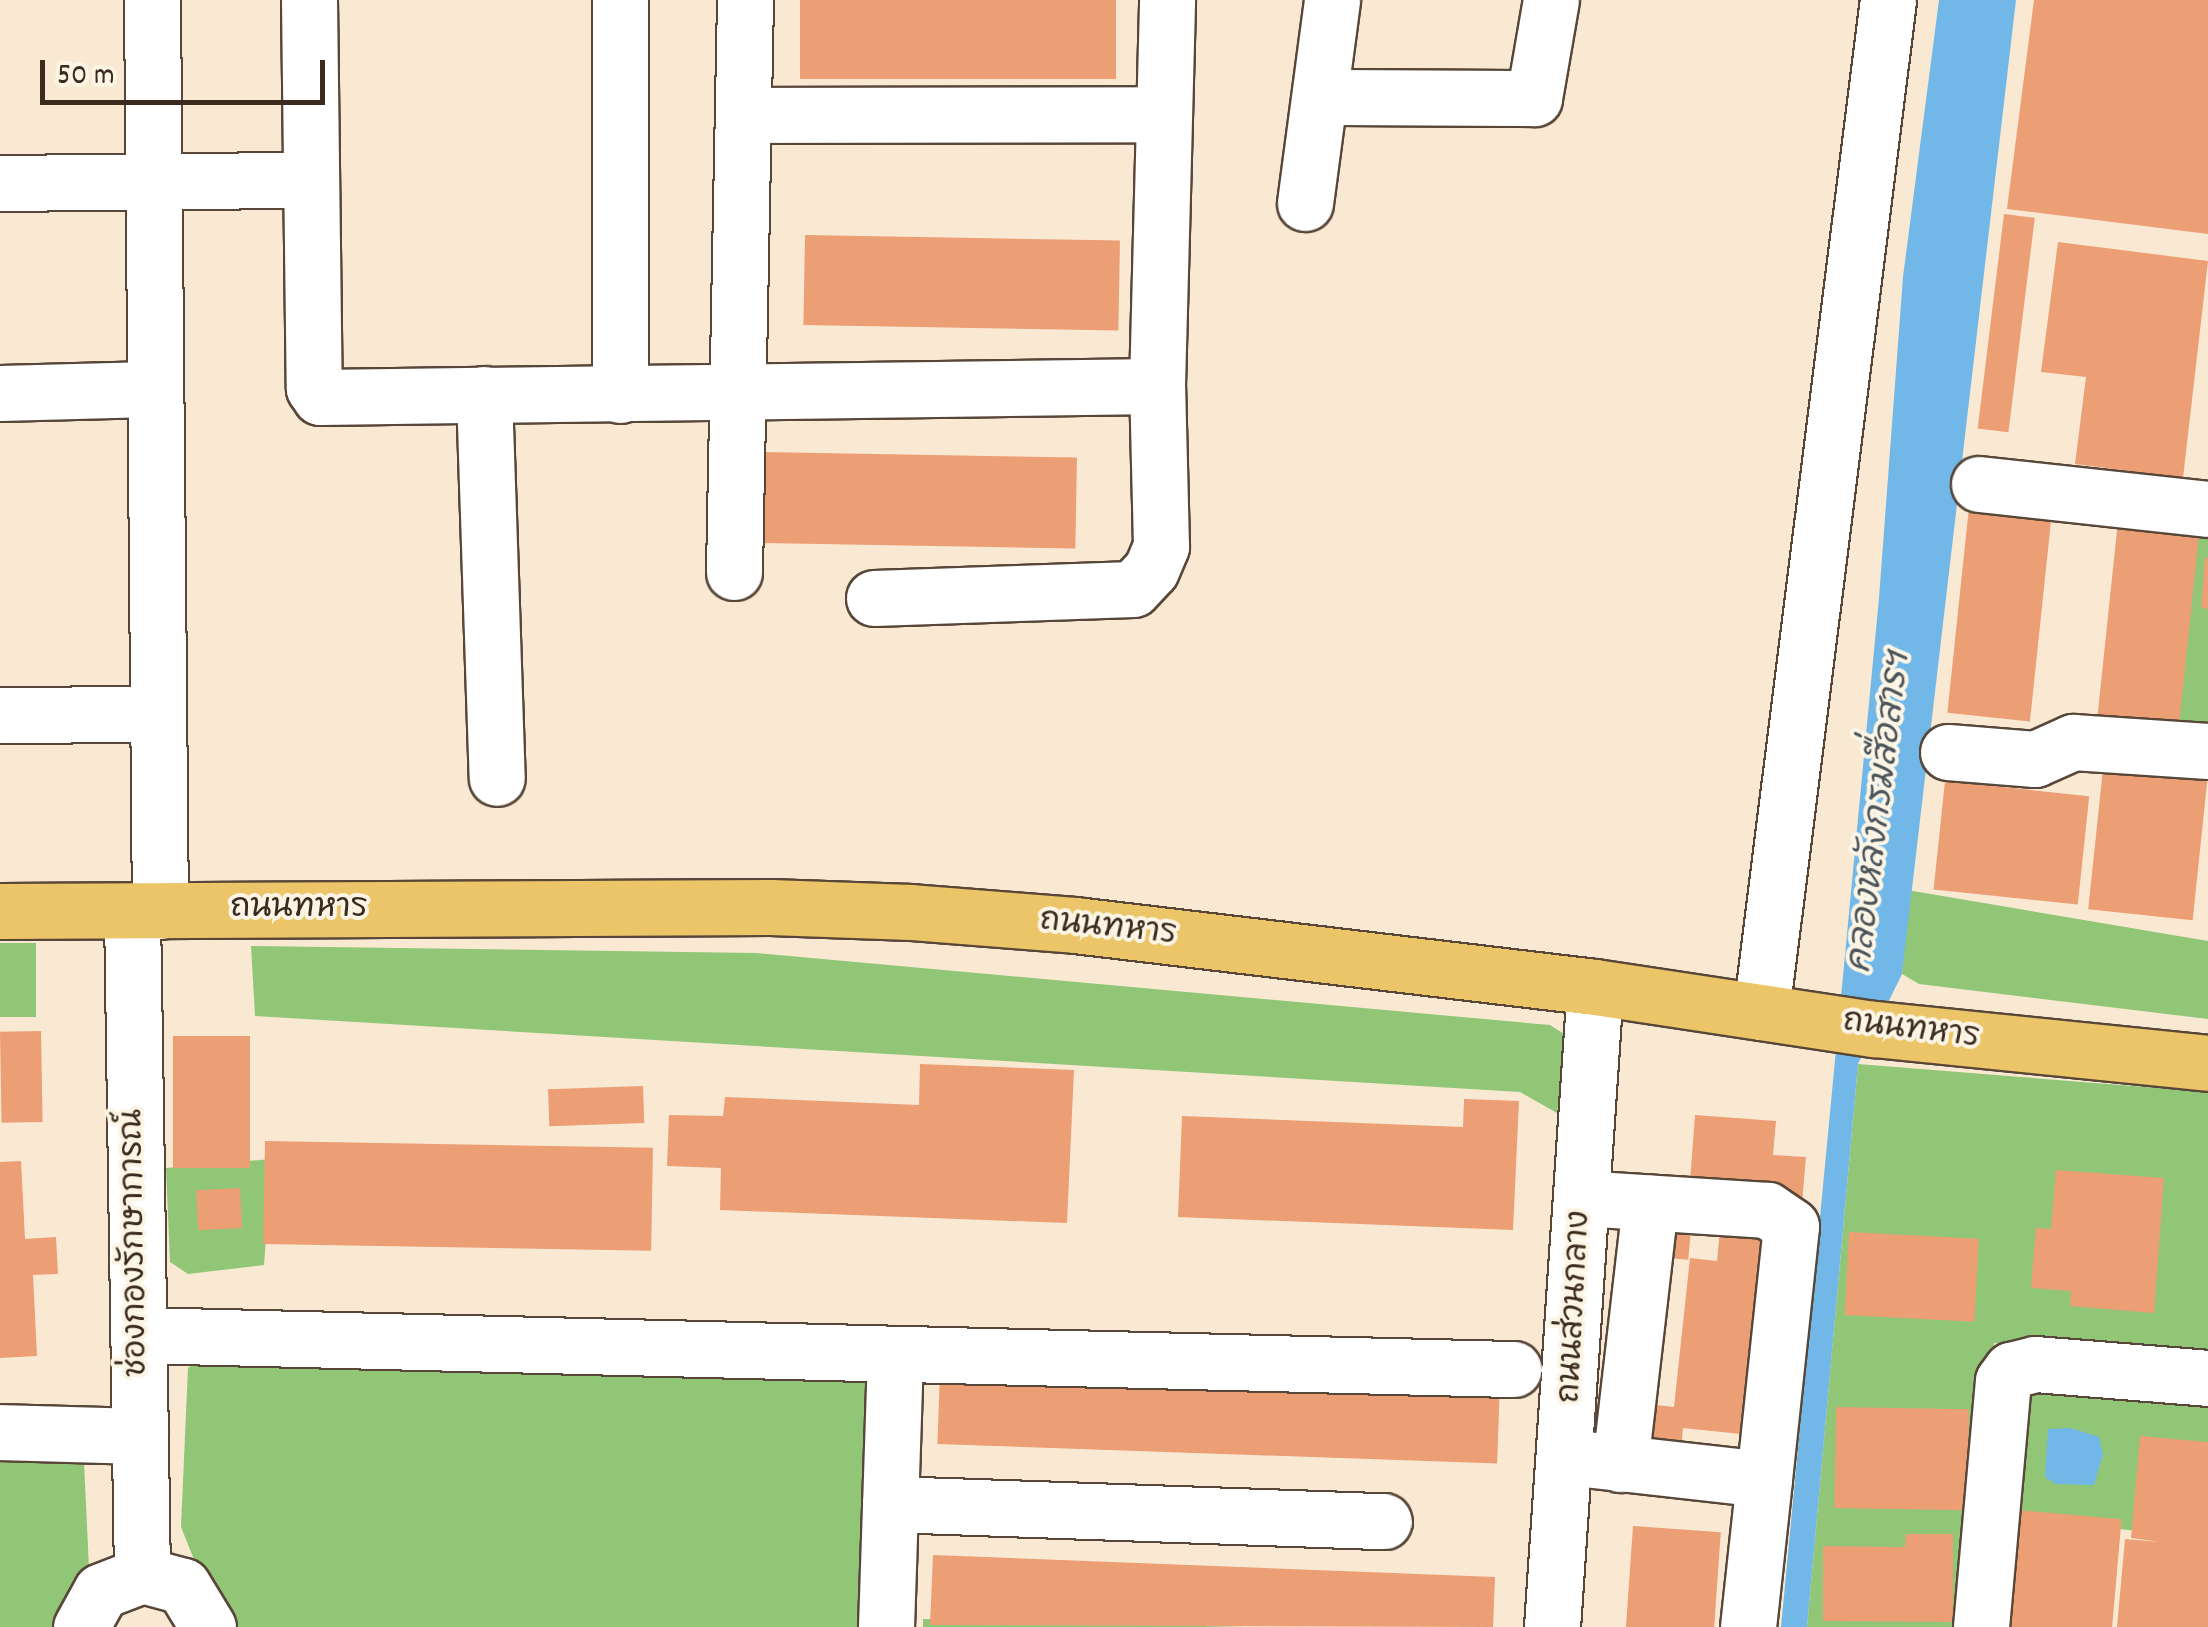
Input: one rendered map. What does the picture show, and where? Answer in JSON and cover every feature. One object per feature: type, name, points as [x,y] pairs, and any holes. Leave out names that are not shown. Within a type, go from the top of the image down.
[{"type":"main road","name":"ถนนทหาร","points":[[0,912],[770,907],[912,912],[1075,925],[1595,987],[1874,1030],[2208,1063]]},
{"type":"street","name":"ช่องกองรักษาการณ์","points":[[142,1574],[139,1335],[146,911],[156,714],[151,389],[152,0]]},
{"type":"street","points":[[310,0],[316,394],[736,395],[1157,386]]},
{"type":"street","points":[[620,0],[620,395]]},
{"type":"street","points":[[734,572],[745,0]]},
{"type":"street","points":[[874,598],[1133,589],[1161,546],[1157,386],[1167,0]]},
{"type":"street","points":[[1306,203],[1332,0]]},
{"type":"street","points":[[1320,96],[1534,98],[1551,0]]},
{"type":"street","points":[[1779,1015],[1888,0]]},
{"type":"street","points":[[743,115],[1164,114]]},
{"type":"street","points":[[0,182],[153,177],[312,180]]},
{"type":"street","points":[[0,393],[151,389]]},
{"type":"street","points":[[484,394],[498,778]]},
{"type":"street","points":[[1979,484],[2208,509]]},
{"type":"street","points":[[0,715],[156,714]]},
{"type":"street","points":[[1948,752],[2034,759],[2073,742],[2208,751]]},
{"type":"street","name":"ถนนส่วนกลาง","points":[[1552,1627],[1593,1460],[1583,1198],[1595,987]]},
{"type":"street","points":[[1583,1198],[1767,1210],[1791,1226],[1748,1627]]},
{"type":"street","points":[[1650,1203],[1593,1460],[1764,1480]]},
{"type":"street","points":[[139,1335],[1514,1369]]},
{"type":"street","points":[[886,1627],[895,1354]]},
{"type":"street","points":[[1980,1627],[2003,1381],[2011,1370],[2034,1364],[2208,1378]]},
{"type":"street","points":[[0,1432],[140,1436]]},
{"type":"street","points":[[890,1504],[1384,1521]]},
{"type":"street","points":[[81,1627],[101,1591],[142,1574],[183,1586],[208,1627]]},
{"type":"green space","points":[[2190,516],[2208,519],[2208,726],[2160,716]]},
{"type":"green space","points":[[1907,890],[2208,941],[2208,1019],[1919,984],[1902,974]]},
{"type":"green space","points":[[0,943],[36,943],[36,1017],[0,1017]]},
{"type":"green space","points":[[251,946],[757,953],[1550,1025],[1569,1037],[1557,1113],[1520,1092],[255,1016]]},
{"type":"green space","points":[[1858,1064],[2208,1092],[2208,1361],[1994,1343],[1962,1627],[1807,1627]]},
{"type":"green space","points":[[272,1159],[264,1265],[188,1274],[170,1262],[166,1168]]},
{"type":"green space","points":[[205,1353],[868,1371],[857,1627],[221,1627],[181,1527],[188,1368]]},
{"type":"green space","points":[[2021,1384],[2208,1400],[2208,1455],[2147,1532],[1998,1516]]},
{"type":"green space","points":[[0,1458],[84,1462],[90,1590],[73,1627],[0,1627]]},
{"type":"green space","points":[[923,1619],[1244,1627],[923,1627]]},
{"type":"water","name":"คลองหลังกรมสื่อสารฯ","points":[[1939,0],[2016,0],[1902,974],[1858,1064],[1807,1627],[1781,1627],[1879,598],[1903,277]]},
{"type":"water","points":[[2070,1428],[2099,1437],[2103,1454],[2094,1485],[2056,1484],[2045,1477],[2048,1429]]},
{"type":"building","points":[[800,0],[1116,0],[1116,79],[800,79]]},
{"type":"building","points":[[2034,0],[2208,0],[2208,234],[2007,209]]},
{"type":"building","points":[[2004,214],[2035,218],[2008,432],[1978,428]]},
{"type":"building","points":[[805,235],[1120,240],[1118,330],[803,325]]},
{"type":"building","points":[[2058,242],[2208,261],[2183,478],[2075,464],[2086,377],[2041,372]]},
{"type":"building","points":[[762,452],[1077,457],[1075,548],[760,543]]},
{"type":"building","points":[[1969,507],[2052,516],[2030,722],[1947,713]]},
{"type":"building","points":[[2118,521],[2200,530],[2178,735],[2096,727]]},
{"type":"building","points":[[2208,558],[2208,609],[2201,608]]},
{"type":"building","points":[[2104,759],[2208,770],[2193,920],[2088,909]]},
{"type":"building","points":[[1945,781],[2089,796],[2078,905],[1934,889]]},
{"type":"building","points":[[41,1031],[43,1122],[2,1123],[0,1032]]},
{"type":"building","points":[[173,1036],[250,1036],[250,1168],[173,1168]]},
{"type":"building","points":[[920,1064],[1074,1070],[1067,1223],[720,1210],[721,1168],[667,1166],[669,1115],[723,1116],[725,1097],[919,1105]]},
{"type":"building","points":[[643,1086],[644,1123],[549,1126],[548,1089]]},
{"type":"building","points":[[1464,1099],[1519,1101],[1513,1230],[1178,1217],[1182,1116],[1463,1127]]},
{"type":"building","points":[[1695,1115],[1776,1121],[1773,1155],[1806,1157],[1802,1203],[1689,1195]]},
{"type":"building","points":[[265,1141],[653,1148],[651,1251],[263,1244]]},
{"type":"building","points":[[21,1161],[25,1239],[56,1237],[58,1274],[33,1275],[37,1356],[0,1358],[0,1162]]},
{"type":"building","points":[[2056,1170],[2164,1178],[2154,1313],[2070,1306],[2071,1291],[2031,1288],[2036,1228],[2051,1229]]},
{"type":"building","points":[[240,1188],[242,1228],[198,1230],[196,1190]]},
{"type":"building","points":[[1658,1227],[1691,1230],[1688,1260],[1655,1257]]},
{"type":"building","points":[[1720,1230],[1763,1235],[1741,1434],[1683,1428],[1681,1449],[1634,1444],[1638,1403],[1674,1407],[1690,1258],[1717,1261]]},
{"type":"building","points":[[1849,1232],[1979,1239],[1974,1322],[1845,1315]]},
{"type":"building","points":[[940,1371],[1500,1391],[1497,1463],[937,1444]]},
{"type":"building","points":[[1836,1407],[1969,1409],[1967,1510],[1834,1508]]},
{"type":"building","points":[[2140,1436],[2208,1442],[2208,1627],[2117,1627],[2125,1539],[2160,1542],[2131,1538]]},
{"type":"building","points":[[2005,1509],[2122,1519],[2112,1627],[1995,1627]]},
{"type":"building","points":[[1633,1526],[1721,1532],[1714,1627],[1626,1627]]},
{"type":"building","points":[[1906,1534],[1953,1534],[1953,1622],[1823,1621],[1823,1546],[1905,1547]]},
{"type":"building","points":[[933,1555],[1495,1577],[1493,1627],[930,1625]]}]
